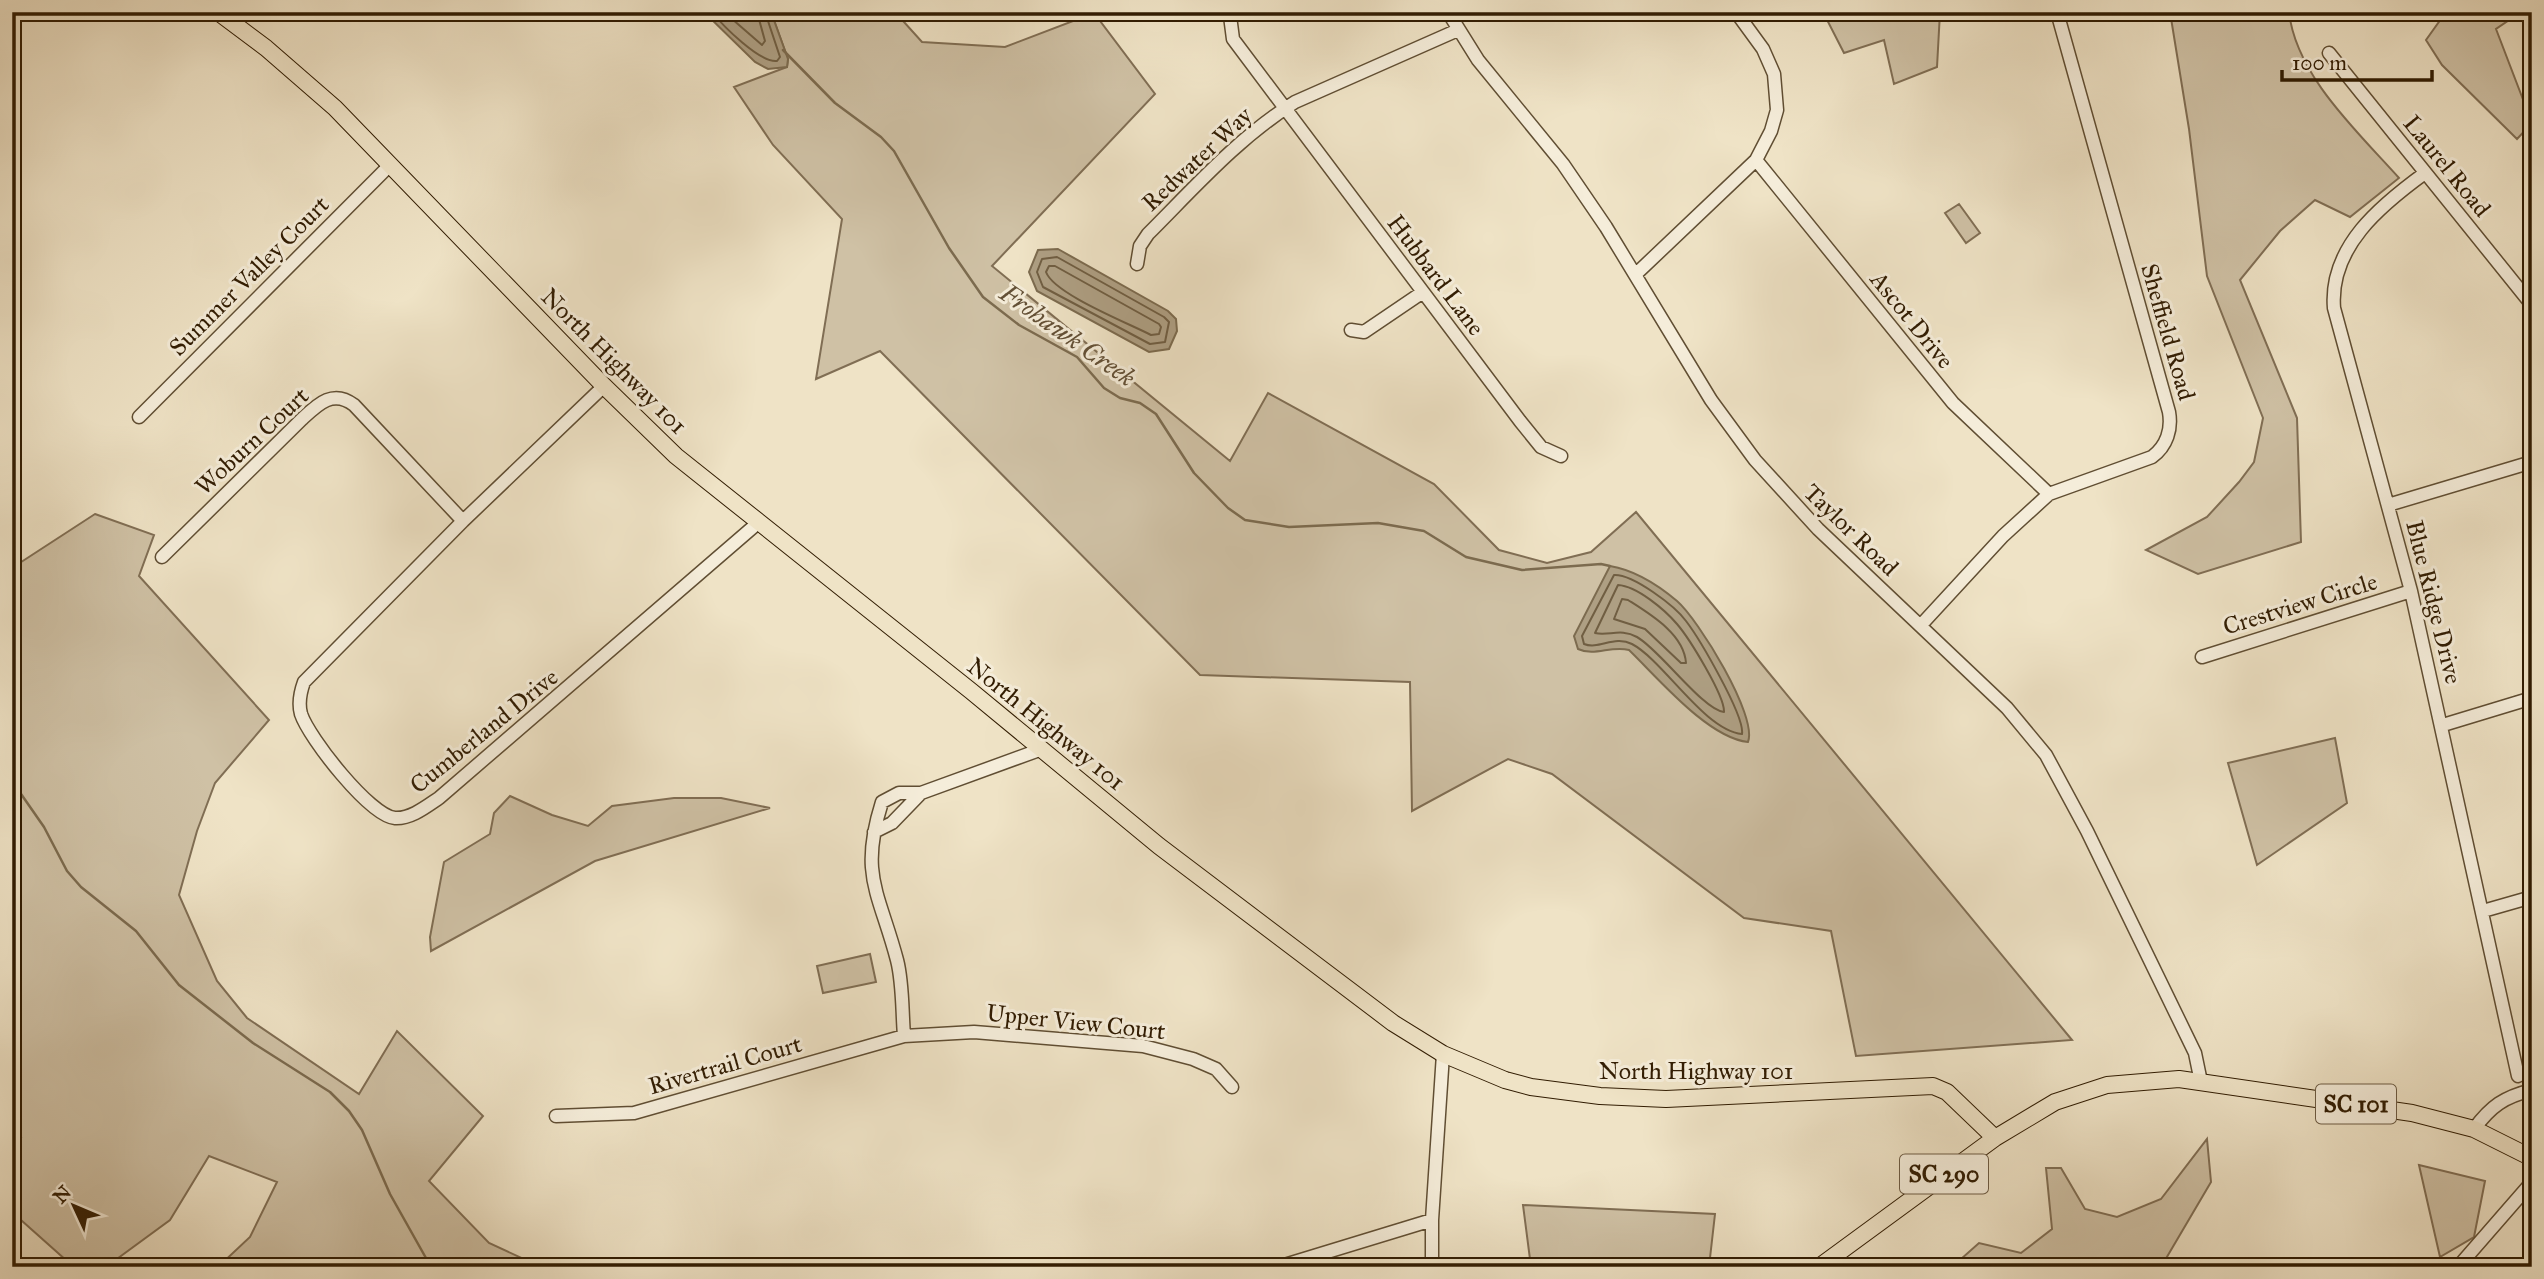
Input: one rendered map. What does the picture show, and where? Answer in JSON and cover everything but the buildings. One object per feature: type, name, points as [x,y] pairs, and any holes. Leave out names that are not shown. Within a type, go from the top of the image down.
[{"type":"main road","name":"North Highway 101","points":[[218,12],[300,76],[604,386],[677,456],[1213,889],[1394,1023],[1443,1054],[1481,1071],[1531,1087],[1627,1098],[1741,1096],[1933,1086],[1947,1092],[1995,1138]]},
{"type":"main road","name":"SC 101","points":[[1995,1138],[2055,1102],[2107,1085],[2168,1079],[2412,1113],[2474,1129],[2532,1157]]},
{"type":"main road","name":"SC 290","points":[[1819,1267],[1995,1138]]},
{"type":"street","name":"Taylor Road","points":[[1448,12],[1458,30],[1563,164],[1636,274],[1711,400],[1755,460],[1818,529],[2020,721],[2056,772],[2195,1053],[2201,1082]]},
{"type":"street","points":[[1636,274],[1756,160],[1774,120],[1777,90],[1770,62],[1735,12]]},
{"type":"street","name":"Sheffield Road","points":[[1921,625],[2003,536],[2049,494],[2152,457],[2164,444],[2170,420],[2057,12]]},
{"type":"street","name":"Hubbard Lane","points":[[1230,16],[1233,39],[1284,109],[1541,447],[1562,456]]},
{"type":"street","name":"Redwater Way","points":[[1137,264],[1140,246],[1148,234],[1233,148],[1284,109],[1458,30]]},
{"type":"street","name":"Laurel Road","points":[[2329,54],[2532,305]]},
{"type":"street","name":"Ascot Drive","points":[[1756,160],[1953,403],[2049,494]]},
{"type":"street","name":"Summer Valley Court","points":[[139,417],[390,165]]},
{"type":"street","name":"Blue Ridge Drive","points":[[2425,173],[2359,230],[2345,256],[2333,293],[2336,320],[2411,591],[2443,725],[2518,1076]]},
{"type":"street","points":[[1351,330],[1364,332],[1423,292]]},
{"type":"street","name":"Cumberland Drive","points":[[604,386],[463,521],[316,668],[300,692],[301,713],[319,744],[372,804],[394,818],[423,809],[457,785],[759,522]]},
{"type":"street","name":"Woburn Court","points":[[162,557],[302,419],[322,402],[334,398],[354,405],[463,521]]},
{"type":"street","points":[[2388,505],[2532,461]]},
{"type":"street","name":"Crestview Circle","points":[[2202,657],[2411,591]]},
{"type":"street","points":[[2443,725],[2532,698]]},
{"type":"street","points":[[904,1036],[897,962],[870,870],[870,846],[882,802],[900,793],[921,793],[1042,749]]},
{"type":"street","points":[[874,832],[892,824],[921,793]]},
{"type":"street","points":[[2483,911],[2532,897]]},
{"type":"street","name":"Upper View Court","points":[[904,1036],[974,1032],[1143,1045],[1193,1059],[1216,1069],[1232,1087]]},
{"type":"street","name":"Rivertrail Court","points":[[556,1116],[634,1113],[904,1036]]},
{"type":"street","points":[[1432,1267],[1432,1220],[1443,1054]]},
{"type":"street","points":[[2474,1129],[2495,1104],[2506,1096],[2532,1090]]},
{"type":"street","points":[[2458,1267],[2532,1182]]},
{"type":"street","points":[[1278,1267],[1432,1220]]},
{"type":"shaded area","points":[[771,12],[895,12],[922,42],[1005,47],[1094,13],[1155,94],[992,266],[1230,461],[1268,393],[1434,484],[1499,550],[1547,563],[1591,552],[1636,512],[2072,1040],[1856,1056],[1831,931],[1744,918],[1552,774],[1508,759],[1412,811],[1410,682],[1200,675],[880,351],[816,379],[842,219],[773,145],[734,87],[787,67],[788,59]]},
{"type":"shaded area","points":[[1823,12],[1940,12],[1937,67],[1894,84],[1884,40],[1844,53]]},
{"type":"shaded area","points":[[2170,12],[2289,12],[2294,36],[2316,81],[2348,123],[2399,178],[2350,217],[2315,200],[2280,231],[2240,280],[2297,418],[2301,542],[2198,574],[2146,550],[2207,517],[2239,482],[2254,462],[2263,418],[2207,276],[2189,129]]},
{"type":"shaded area","points":[[2446,12],[2521,12],[2496,29],[2532,123],[2517,139],[2442,65],[2426,40]]},
{"type":"shaded area","points":[[1959,204],[1980,233],[1966,243],[1945,213]]},
{"type":"shaded area","points":[[95,514],[154,535],[139,576],[269,720],[215,783],[197,831],[179,895],[217,981],[247,1018],[359,1094],[397,1031],[483,1116],[429,1181],[489,1243],[541,1267],[218,1267],[250,1237],[277,1182],[209,1156],[170,1220],[110,1264],[67,1261],[12,1212],[12,1173],[21,1138],[12,1137],[12,568]]},
{"type":"shaded area","points":[[2335,738],[2347,803],[2257,865],[2228,763]]},
{"type":"shaded area","points":[[510,796],[552,815],[588,826],[612,806],[674,798],[721,798],[770,808],[595,861],[431,951],[430,937],[444,862],[490,834],[494,813]]},
{"type":"shaded area","points":[[870,954],[876,982],[823,993],[817,966]]},
{"type":"shaded area","points":[[2207,1139],[2211,1182],[2161,1267],[1952,1267],[1979,1243],[2021,1253],[2052,1229],[2046,1168],[2061,1168],[2085,1209],[2117,1217],[2161,1199]]},
{"type":"shaded area","points":[[2419,1165],[2485,1181],[2474,1237],[2440,1257]]},
{"type":"shaded area","points":[[1523,1205],[1715,1214],[1710,1258],[1704,1267],[1531,1267]]},
{"type":"water","points":[[704,12],[771,12],[788,59],[787,67],[768,69],[755,62]]},
{"type":"water","points":[[1058,249],[1168,311],[1176,319],[1177,331],[1169,349],[1149,352],[1037,291],[1029,272],[1038,250]]},
{"type":"water","points":[[1610,566],[1628,571],[1654,584],[1686,611],[1724,668],[1735,691],[1749,729],[1748,742],[1733,738],[1700,719],[1629,650],[1591,652],[1578,649],[1574,636]]},
{"type":"waterway","name":"Frohawk Creek","points":[[783,50],[835,103],[881,137],[894,151],[949,248],[983,297],[1019,325],[1077,357],[1104,388],[1120,398],[1140,403],[1156,414],[1194,473],[1228,508],[1245,520],[1289,527],[1378,523],[1424,531],[1466,557],[1522,570],[1601,564],[1610,566]]},
{"type":"waterway","points":[[12,781],[44,827],[67,871],[81,887],[136,931],[179,985],[253,1043],[330,1092],[349,1111],[362,1130],[390,1194],[431,1267]]}]
